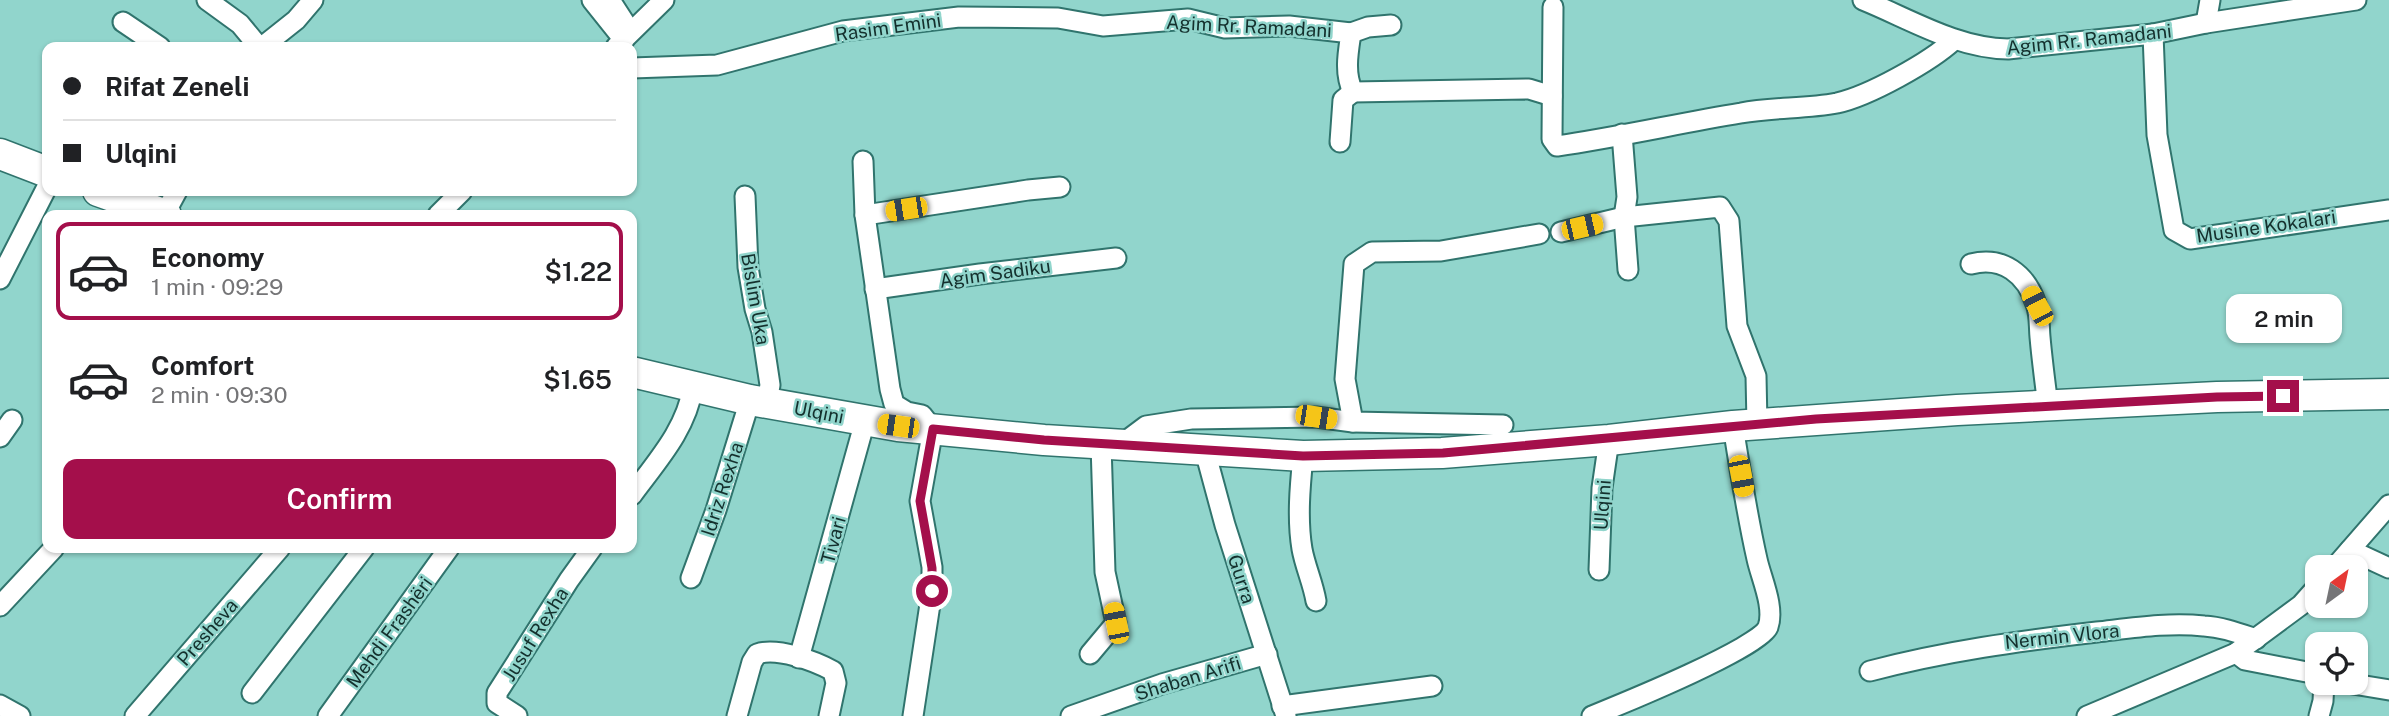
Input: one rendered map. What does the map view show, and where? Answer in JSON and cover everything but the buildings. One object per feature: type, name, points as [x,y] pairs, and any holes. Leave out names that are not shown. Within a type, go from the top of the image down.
[{"type":"main road","points":[[0,155],[42,170]]},
{"type":"main road","points":[[112,196],[151,210]]},
{"type":"main road","name":"Ulqini","points":[[637,373],[759,401],[865,421],[1115,445],[1303,456],[1443,453],[1609,440],[1745,425],[1957,410],[2217,397],[2389,394]]},
{"type":"street","points":[[207,0],[240,24],[256,42]]},
{"type":"street","points":[[267,42],[296,20],[313,0]]},
{"type":"street","points":[[592,0],[624,40]]},
{"type":"street","points":[[610,0],[624,40]]},
{"type":"street","points":[[624,40],[664,0]]},
{"type":"street","name":"Agim Rr. Ramadani","points":[[1863,0],[1954,40],[1987,49],[2153,34],[2356,0]]},
{"type":"street","points":[[2206,23],[2210,0]]},
{"type":"street","points":[[1553,7],[1552,139],[1557,146],[1745,112],[1837,103],[1854,98],[1918,67],[1954,40]]},
{"type":"street","name":"Rasim Emini","points":[[637,68],[717,65],[843,31],[959,17],[1058,18],[1103,26],[1148,22]]},
{"type":"street","name":"Agim Rr. Ramadani","points":[[1148,22],[1188,19],[1225,28],[1289,26],[1351,33],[1368,27],[1391,25]]},
{"type":"street","points":[[123,22],[153,42]]},
{"type":"street","name":"Agim Rr. Ramadani","points":[[1351,33],[1347,61],[1353,92]]},
{"type":"street","name":"Musine Kokalari","points":[[2153,34],[2157,135],[2174,230],[2190,239],[2389,210]]},
{"type":"street","points":[[1340,142],[1341,107],[1346,96],[1353,92],[1529,89],[1552,96]]},
{"type":"street","points":[[1622,134],[1627,197],[1625,217],[1628,270]]},
{"type":"street","points":[[863,161],[865,215],[890,389],[894,404],[908,412],[922,415],[933,429],[920,501],[932,568],[932,591],[913,716]]},
{"type":"street","points":[[865,215],[1060,187]]},
{"type":"street","points":[[0,279],[42,196]]},
{"type":"street","points":[[443,210],[457,196]]},
{"type":"street","name":"Bislim Uka","points":[[745,197],[748,267],[770,385],[759,401]]},
{"type":"street","points":[[1561,232],[1625,217],[1720,207],[1729,221],[1737,326],[1756,376],[1745,425],[1756,558],[1770,612],[1769,625],[1764,634],[1719,659],[1592,716]]},
{"type":"street","points":[[1353,422],[1345,379],[1354,264],[1372,252],[1441,251],[1539,234]]},
{"type":"street","name":"Agim Sadiku","points":[[875,289],[1116,258]]},
{"type":"street","points":[[1971,264],[1985,260],[1999,263],[2013,270],[2031,294],[2037,306],[2048,407]]},
{"type":"street","points":[[637,488],[670,445],[685,419],[693,387]]},
{"type":"street","name":"Idriz Rexha","points":[[691,578],[759,401]]},
{"type":"street","points":[[1090,654],[1116,623],[1105,563],[1115,445],[1146,426],[1191,419],[1316,417],[1353,422],[1503,425]]},
{"type":"street","points":[[0,437],[12,420]]},
{"type":"street","name":"Tivari","points":[[799,658],[865,421]]},
{"type":"street","name":"Ulqini","points":[[1599,570],[1602,488],[1609,440]]},
{"type":"street","name":"Gurra","points":[[1205,451],[1225,525],[1284,711],[1432,686]]},
{"type":"street","points":[[1303,456],[1300,481],[1302,550],[1316,601]]},
{"type":"street","points":[[2345,555],[2389,505]]},
{"type":"street","points":[[2350,550],[2389,568]]},
{"type":"street","points":[[0,606],[49,553]]},
{"type":"street","name":"Presheva","points":[[135,716],[277,553]]},
{"type":"street","points":[[252,693],[360,553]]},
{"type":"street","name":"Mehdi Frashëri","points":[[328,716],[445,553]]},
{"type":"street","name":"Jusuf Rexha","points":[[517,716],[497,703],[497,694],[588,553]]},
{"type":"street","points":[[2087,716],[2236,653],[2305,600]]},
{"type":"street","name":"Nermin Vlora","points":[[1870,671],[1928,656],[2001,643],[2142,627],[2203,625],[2223,628],[2256,639]]},
{"type":"street","points":[[737,716],[752,662],[757,654],[767,650],[822,665],[833,671],[836,682],[829,716]]},
{"type":"street","points":[[2236,653],[2245,660],[2305,672]]},
{"type":"street","name":"Shaban Arifi","points":[[1071,716],[1110,709],[1162,684],[1267,654]]},
{"type":"street","points":[[2368,686],[2389,690]]},
{"type":"street","points":[[2319,716],[2323,695]]},
{"type":"street","points":[[0,705],[20,716]]},
{"type":"route","points":[[932,591],[932,568],[920,501],[933,429],[1044,440],[1303,456],[1443,453],[1609,440],[1816,419],[2217,397],[2283,396]]}]
